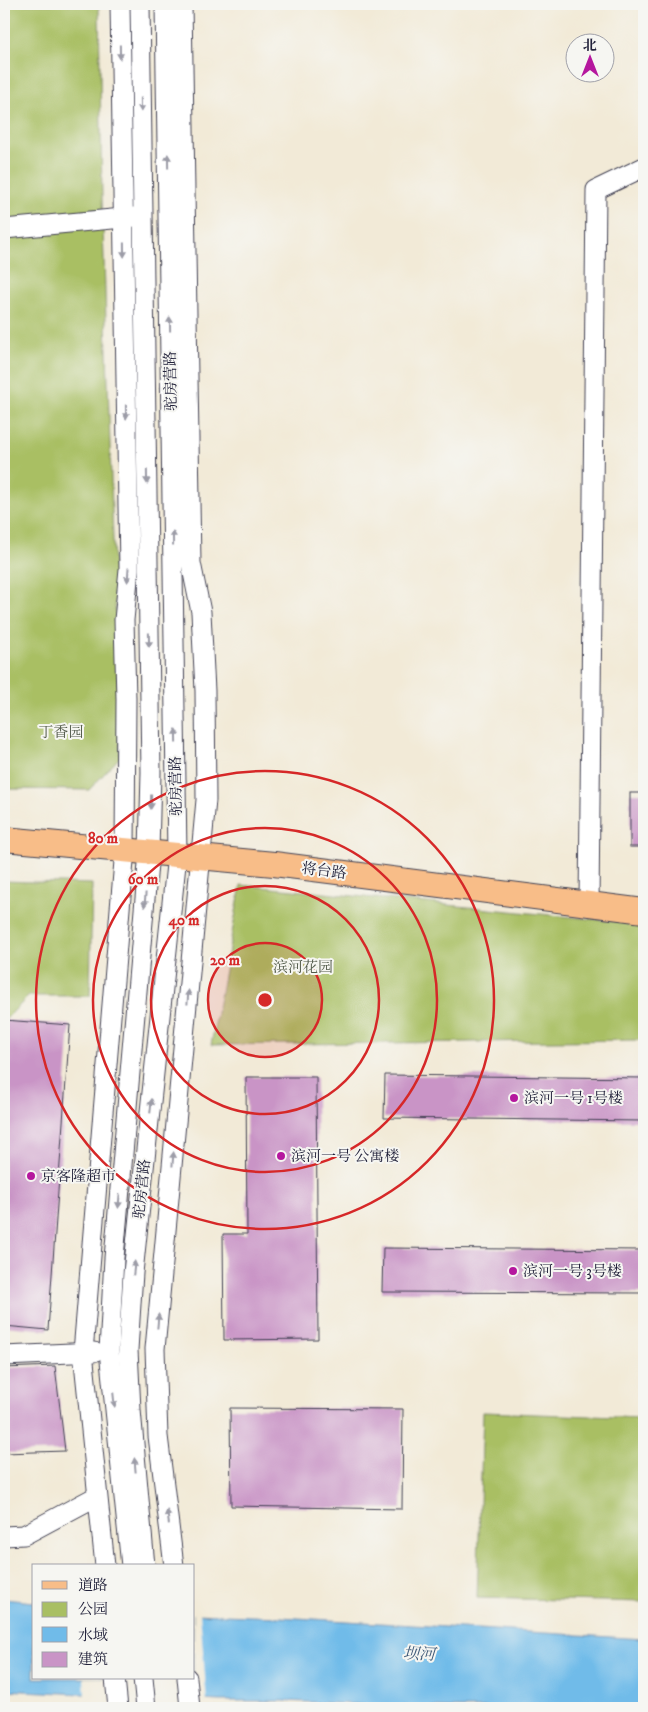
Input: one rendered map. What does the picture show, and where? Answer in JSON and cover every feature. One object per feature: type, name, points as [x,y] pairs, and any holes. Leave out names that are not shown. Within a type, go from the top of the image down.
[{"type":"main road","name":"将台路","points":[[4,839],[274,864],[644,911]]},
{"type":"street","points":[[105,1564],[83,1352],[124,849],[126,699],[124,620],[129,569],[120,4]]},
{"type":"street","name":"驼房营路","points":[[132,1564],[109,1351],[114,1258],[150,852],[151,772],[140,4]]},
{"type":"street","name":"驼房营路","points":[[145,1564],[131,1410],[128,1350],[133,1273],[177,855],[166,4]]},
{"type":"street","points":[[174,1564],[158,1436],[155,1349],[206,800],[205,701],[200,612],[191,563],[182,4]]},
{"type":"street","points":[[589,904],[596,190],[644,167]]},
{"type":"street","points":[[4,229],[143,216]]},
{"type":"street","points":[[4,1356],[155,1349]]},
{"type":"street","points":[[4,1536],[24,1536],[97,1496]]},
{"type":"street","points":[[115,1680],[118,1708]]},
{"type":"street","points":[[143,1680],[146,1708]]},
{"type":"street","points":[[155,1680],[158,1708]]},
{"type":"street","points":[[187,1680],[190,1708]]},
{"type":"green space","name":"丁香园","points":[[4,4],[99,4],[102,196],[120,757],[89,790],[4,789]]},
{"type":"green space","points":[[4,881],[92,884],[90,996],[29,996],[4,1021]]},
{"type":"green space","name":"滨河花园","points":[[241,885],[644,924],[644,1040],[211,1045]]},
{"type":"green space","points":[[483,1412],[644,1418],[644,1602],[477,1598]]},
{"type":"water","name":"坝河","points":[[4,1599],[32,1602],[32,1680],[195,1680],[195,1614],[280,1617],[644,1639],[644,1708],[448,1708],[283,1701],[220,1701],[4,1690]]},
{"type":"pier","points":[[195,1611],[200,1612],[207,1703],[85,1696],[84,1680],[195,1680]]},
{"type":"building","points":[[630,793],[644,793],[644,847],[630,847]]},
{"type":"building","name":"京客隆超市","points":[[4,1020],[70,1025],[48,1330],[4,1326]]},
{"type":"building","name":"滨河一号 1号楼","points":[[385,1075],[644,1078],[644,1121],[384,1118]]},
{"type":"building","name":"滨河一号 公寓楼","points":[[246,1077],[316,1077],[318,1339],[224,1340],[223,1234],[247,1234]]},
{"type":"building","name":"滨河一号 3号楼","points":[[383,1248],[644,1250],[644,1293],[382,1292]]},
{"type":"building","points":[[55,1366],[65,1451],[4,1453],[4,1368]]},
{"type":"building","points":[[230,1408],[403,1409],[402,1509],[231,1506]]},
{"type":"place","name":"滨河一号 1号楼","points":[[514,1098]]},
{"type":"place","name":"滨河一号 公寓楼","points":[[281,1156]]},
{"type":"place","name":"京客隆超市","points":[[31,1176]]},
{"type":"place","name":"滨河一号 3号楼","points":[[513,1271]]}]
